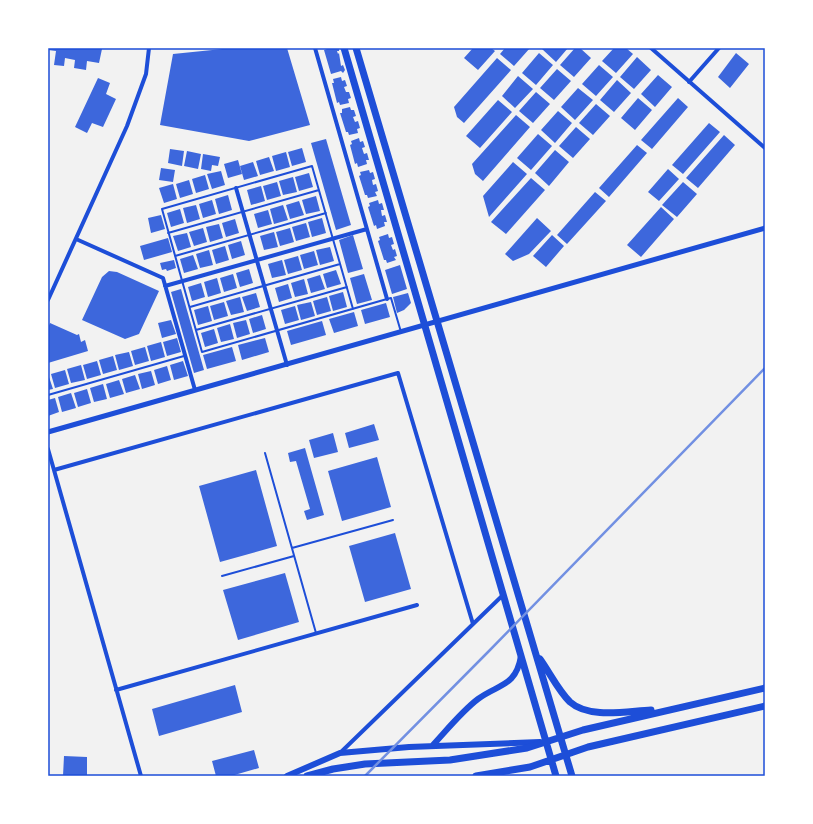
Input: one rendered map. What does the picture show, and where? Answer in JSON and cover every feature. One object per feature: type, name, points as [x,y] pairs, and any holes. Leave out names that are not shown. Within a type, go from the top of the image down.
[{"type":"main road","points":[[344,48],[556,776]]},
{"type":"main road","points":[[356,48],[572,776]]},
{"type":"main road","points":[[536,652],[567,698],[583,710],[596,712],[667,710]]},
{"type":"main road","points":[[432,746],[478,699],[508,683],[518,668],[521,656]]},
{"type":"main road","points":[[307,776],[333,769],[365,764],[476,757],[527,748],[583,730],[765,688]]},
{"type":"main road","points":[[476,776],[530,767],[588,747],[765,706]]},
{"type":"main road","points":[[287,776],[340,753],[387,748],[546,742]]},
{"type":"street","points":[[48,300],[127,126],[146,74],[149,48]]},
{"type":"street","points":[[315,48],[387,299]]},
{"type":"street","points":[[651,48],[765,148]]},
{"type":"street","points":[[689,82],[719,48]]},
{"type":"street","points":[[236,188],[286,364]]},
{"type":"street","points":[[165,286],[367,228]]},
{"type":"street","points":[[48,432],[765,228]]},
{"type":"street","points":[[76,239],[163,278],[195,390]]},
{"type":"street","points":[[54,470],[398,373],[473,624]]},
{"type":"street","points":[[48,449],[141,776]]},
{"type":"street","points":[[340,753],[503,595]]},
{"type":"street","points":[[116,690],[417,605]]},
{"type":"lane","points":[[353,309],[312,166],[162,209],[202,352],[277,330],[353,309],[391,298],[401,332]]},
{"type":"lane","points":[[168,233],[319,190]]},
{"type":"lane","points":[[175,256],[326,213]]},
{"type":"lane","points":[[190,307],[340,264]]},
{"type":"lane","points":[[196,330],[347,287]]},
{"type":"lane","points":[[48,395],[186,356]]},
{"type":"lane","points":[[265,453],[316,634]]},
{"type":"lane","points":[[292,548],[393,520]]},
{"type":"lane","points":[[222,576],[294,556]]},
{"type":"building","points":[[48,48],[102,49],[99,63],[87,61],[86,70],[74,68],[75,60],[65,58],[64,66],[54,65],[56,51],[48,50]]},
{"type":"building","points":[[232,48],[287,48],[310,125],[249,141],[160,125],[173,54]]},
{"type":"building","points":[[339,48],[339,51],[337,51],[338,54],[339,53],[341,66],[343,65],[345,70],[343,73],[341,71],[331,74],[324,50]]},
{"type":"building","points":[[473,48],[491,48],[495,51],[478,70],[464,58]]},
{"type":"building","points":[[505,48],[530,48],[514,66],[500,54]]},
{"type":"building","points":[[568,48],[556,62],[542,49]]},
{"type":"building","points":[[575,48],[580,48],[591,58],[574,77],[560,65]]},
{"type":"building","points":[[614,48],[626,48],[633,54],[616,73],[602,61]]},
{"type":"building","points":[[539,53],[553,65],[536,85],[522,73]]},
{"type":"building","points":[[736,53],[749,64],[730,88],[718,77]]},
{"type":"building","points":[[637,57],[651,70],[634,89],[620,77]]},
{"type":"building","points":[[497,58],[511,70],[464,123],[457,117],[454,107]]},
{"type":"building","points":[[599,65],[613,77],[596,96],[582,84]]},
{"type":"building","points":[[557,69],[571,81],[554,100],[540,88]]},
{"type":"building","points":[[658,75],[672,87],[655,107],[641,94]]},
{"type":"building","points":[[518,76],[533,89],[515,108],[502,96]]},
{"type":"building","points":[[341,77],[342,81],[345,80],[347,86],[344,87],[346,92],[349,92],[351,98],[348,99],[349,103],[340,105],[339,102],[337,103],[332,83],[334,83],[333,79]]},
{"type":"building","points":[[98,78],[110,83],[106,94],[116,99],[103,127],[92,123],[87,133],[75,127]]},
{"type":"building","points":[[617,80],[631,93],[614,112],[600,100]]},
{"type":"building","points":[[578,88],[593,100],[575,120],[561,107]]},
{"type":"building","points":[[536,92],[550,104],[533,123],[519,111]]},
{"type":"building","points":[[638,98],[652,110],[635,130],[621,118]]},
{"type":"building","points":[[678,98],[688,107],[652,149],[641,140]]},
{"type":"building","points":[[498,100],[512,112],[480,148],[466,136]]},
{"type":"building","points":[[596,104],[610,116],[593,135],[579,123]]},
{"type":"building","points":[[350,107],[351,110],[354,110],[356,116],[353,117],[355,122],[358,121],[360,128],[357,129],[358,133],[349,135],[348,132],[346,132],[340,113],[342,113],[342,109]]},
{"type":"building","points":[[558,111],[572,123],[555,143],[541,130]]},
{"type":"building","points":[[516,115],[530,127],[483,181],[475,174],[472,164]]},
{"type":"building","points":[[709,123],[720,132],[683,174],[672,165]]},
{"type":"building","points":[[576,127],[590,139],[573,158],[559,146]]},
{"type":"building","points":[[538,134],[552,146],[531,170],[517,158]]},
{"type":"building","points":[[724,135],[735,145],[698,188],[686,178]]},
{"type":"building","points":[[359,138],[360,142],[363,141],[365,147],[362,148],[364,154],[367,153],[369,160],[366,160],[367,164],[358,167],[357,163],[355,164],[350,145],[352,144],[351,141]]},
{"type":"building","points":[[326,139],[351,225],[336,230],[311,143]]},
{"type":"building","points":[[637,145],[647,153],[609,197],[599,188]]},
{"type":"building","points":[[302,148],[306,162],[292,166],[288,152]]},
{"type":"building","points":[[170,149],[184,151],[182,166],[168,163]]},
{"type":"building","points":[[555,150],[569,162],[549,186],[535,173]]},
{"type":"building","points":[[187,151],[201,154],[198,169],[184,166]]},
{"type":"building","points":[[286,152],[290,167],[276,171],[272,156]]},
{"type":"building","points":[[203,154],[220,157],[218,166],[212,165],[211,171],[201,169]]},
{"type":"building","points":[[269,157],[274,171],[260,175],[256,161]]},
{"type":"building","points":[[238,160],[242,174],[228,178],[224,164]]},
{"type":"building","points":[[253,162],[258,176],[244,180],[240,166]]},
{"type":"building","points":[[513,162],[527,174],[489,217],[483,196]]},
{"type":"building","points":[[161,168],[175,170],[173,182],[159,180]]},
{"type":"building","points":[[668,169],[679,179],[659,201],[648,192]]},
{"type":"building","points":[[369,170],[370,173],[373,172],[375,179],[372,180],[373,185],[376,184],[378,191],[375,192],[377,196],[368,198],[367,195],[365,195],[359,176],[361,175],[360,172]]},
{"type":"building","points":[[221,171],[225,185],[212,189],[207,174]]},
{"type":"building","points":[[309,173],[313,187],[299,191],[295,177]]},
{"type":"building","points":[[205,175],[209,189],[196,193],[192,179]]},
{"type":"building","points":[[293,177],[297,192],[283,195],[279,181]]},
{"type":"building","points":[[531,178],[545,190],[506,234],[491,222]]},
{"type":"building","points":[[189,180],[193,194],[180,198],[176,184]]},
{"type":"building","points":[[277,182],[281,196],[267,200],[263,186]]},
{"type":"building","points":[[683,182],[697,194],[677,217],[662,205]]},
{"type":"building","points":[[173,184],[177,199],[164,203],[159,188]]},
{"type":"building","points":[[261,186],[265,201],[251,205],[247,190]]},
{"type":"building","points":[[595,192],[606,201],[567,244],[557,235]]},
{"type":"building","points":[[228,195],[232,210],[219,214],[215,199]]},
{"type":"building","points":[[316,196],[320,211],[306,214],[302,200]]},
{"type":"building","points":[[212,200],[216,214],[203,218],[199,204]]},
{"type":"building","points":[[378,200],[379,204],[382,203],[384,210],[381,210],[382,216],[385,215],[387,222],[384,222],[385,226],[377,229],[376,225],[374,226],[368,207],[370,206],[369,203]]},
{"type":"building","points":[[299,201],[304,215],[290,219],[286,205]]},
{"type":"building","points":[[196,205],[200,219],[187,223],[183,208]]},
{"type":"building","points":[[283,205],[288,220],[274,224],[270,209]]},
{"type":"building","points":[[661,207],[674,219],[641,257],[627,245]]},
{"type":"building","points":[[180,209],[184,223],[171,227],[167,213]]},
{"type":"building","points":[[268,210],[272,224],[258,228],[254,214]]},
{"type":"building","points":[[161,215],[165,229],[151,233],[148,218]]},
{"type":"building","points":[[322,218],[326,233],[312,237],[308,222]]},
{"type":"building","points":[[537,218],[551,231],[529,254],[513,261],[505,254]]},
{"type":"building","points":[[235,219],[239,233],[226,237],[222,223]]},
{"type":"building","points":[[306,223],[310,237],[296,241],[292,227]]},
{"type":"building","points":[[219,224],[223,238],[210,242],[206,227]]},
{"type":"building","points":[[203,228],[207,242],[194,246],[189,232]]},
{"type":"building","points":[[290,228],[294,242],[280,246],[276,232]]},
{"type":"building","points":[[274,232],[278,247],[264,250],[260,236]]},
{"type":"building","points":[[187,233],[191,247],[178,251],[173,236]]},
{"type":"building","points":[[388,234],[389,238],[392,237],[394,244],[391,245],[393,250],[395,249],[397,256],[394,257],[396,260],[387,263],[386,260],[384,260],[378,241],[380,240],[379,237]]},
{"type":"building","points":[[353,235],[363,269],[348,273],[339,240]]},
{"type":"building","points":[[552,235],[564,246],[546,267],[533,256]]},
{"type":"building","points":[[168,238],[172,252],[144,260],[140,246]]},
{"type":"building","points":[[241,241],[245,255],[232,259],[228,245]]},
{"type":"building","points":[[225,246],[229,260],[216,264],[212,250]]},
{"type":"building","points":[[330,247],[334,261],[320,265],[316,250]]},
{"type":"building","points":[[209,250],[213,265],[200,268],[196,254]]},
{"type":"building","points":[[314,251],[318,265],[304,269],[300,255]]},
{"type":"building","points":[[193,255],[198,269],[184,273],[180,259]]},
{"type":"building","points":[[298,256],[302,270],[288,274],[284,260]]},
{"type":"building","points":[[174,260],[176,268],[167,271],[166,269],[162,270],[160,263]]},
{"type":"building","points":[[282,260],[286,275],[272,278],[268,264]]},
{"type":"building","points":[[400,265],[407,289],[392,294],[385,270]]},
{"type":"building","points":[[249,269],[253,283],[240,287],[236,273]]},
{"type":"building","points":[[336,270],[341,284],[327,288],[323,274]]},
{"type":"building","points":[[109,271],[117,272],[159,291],[139,334],[125,339],[82,320],[102,277]]},
{"type":"building","points":[[233,274],[237,288],[224,292],[220,278]]},
{"type":"building","points":[[364,274],[372,300],[357,304],[350,278]]},
{"type":"building","points":[[320,275],[325,289],[311,293],[307,279]]},
{"type":"building","points":[[217,278],[221,293],[208,297],[204,282]]},
{"type":"building","points":[[304,279],[308,294],[295,297],[291,283]]},
{"type":"building","points":[[201,283],[205,297],[192,301],[188,287]]},
{"type":"building","points":[[288,284],[292,298],[279,302],[275,288]]},
{"type":"building","points":[[181,289],[204,370],[194,373],[171,292]]},
{"type":"building","points":[[343,292],[347,307],[333,311],[329,296]]},
{"type":"building","points":[[256,293],[260,307],[247,311],[242,297]]},
{"type":"building","points":[[408,293],[411,303],[404,310],[397,313],[393,297]]},
{"type":"building","points":[[240,297],[244,312],[231,315],[226,301]]},
{"type":"building","points":[[327,297],[331,311],[317,315],[313,301]]},
{"type":"building","points":[[224,302],[228,316],[214,320],[210,306]]},
{"type":"building","points":[[311,302],[315,316],[301,320],[297,305]]},
{"type":"building","points":[[386,303],[390,317],[365,324],[361,310]]},
{"type":"building","points":[[208,306],[212,321],[198,325],[194,310]]},
{"type":"building","points":[[295,306],[299,320],[285,324],[281,310]]},
{"type":"building","points":[[354,312],[358,326],[334,333],[329,319]]},
{"type":"building","points":[[262,315],[266,329],[253,333],[249,319]]},
{"type":"building","points":[[171,320],[176,334],[162,338],[158,323]]},
{"type":"building","points":[[246,320],[250,334],[237,338],[233,323]]},
{"type":"building","points":[[322,321],[326,335],[291,345],[287,331]]},
{"type":"building","points":[[50,323],[77,335],[79,334],[81,342],[85,340],[88,351],[48,363],[48,328]]},
{"type":"building","points":[[230,324],[234,339],[221,342],[217,328]]},
{"type":"building","points":[[214,329],[218,343],[205,347],[201,333]]},
{"type":"building","points":[[177,338],[181,352],[167,356],[163,342]]},
{"type":"building","points":[[265,338],[269,352],[242,360],[238,345]]},
{"type":"building","points":[[161,342],[165,357],[151,361],[147,346]]},
{"type":"building","points":[[145,347],[149,361],[135,365],[131,351]]},
{"type":"building","points":[[232,347],[236,361],[207,369],[203,355]]},
{"type":"building","points":[[129,352],[133,366],[119,370],[115,355]]},
{"type":"building","points":[[113,356],[117,370],[103,374],[99,360]]},
{"type":"building","points":[[97,361],[101,375],[87,379],[83,365]]},
{"type":"building","points":[[183,361],[188,376],[174,380],[170,365]]},
{"type":"building","points":[[81,365],[85,380],[71,383],[67,369]]},
{"type":"building","points":[[167,366],[171,380],[158,384],[154,370]]},
{"type":"building","points":[[65,370],[69,384],[55,388],[51,374]]},
{"type":"building","points":[[151,371],[155,385],[142,389],[138,374]]},
{"type":"building","points":[[48,374],[53,389],[48,390]]},
{"type":"building","points":[[135,375],[140,389],[126,393],[122,379]]},
{"type":"building","points":[[119,380],[124,394],[110,398],[106,384]]},
{"type":"building","points":[[103,384],[107,399],[94,402],[90,388]]},
{"type":"building","points":[[87,389],[91,403],[78,407],[74,393]]},
{"type":"building","points":[[71,393],[76,408],[62,412],[58,397]]},
{"type":"building","points":[[55,398],[59,412],[48,416],[48,400]]},
{"type":"building","points":[[374,424],[379,440],[349,448],[345,433]]},
{"type":"building","points":[[333,433],[338,452],[314,458],[309,440]]},
{"type":"building","points":[[305,448],[324,515],[307,520],[304,511],[310,509],[296,461],[290,462],[288,453]]},
{"type":"building","points":[[377,457],[391,507],[342,521],[328,471]]},
{"type":"building","points":[[256,470],[277,546],[220,562],[199,486]]},
{"type":"building","points":[[395,533],[411,589],[365,602],[349,546]]},
{"type":"building","points":[[285,573],[299,622],[238,640],[223,590]]},
{"type":"building","points":[[235,685],[242,712],[159,736],[152,709]]},
{"type":"building","points":[[254,750],[259,768],[231,776],[216,776],[212,761]]},
{"type":"building","points":[[64,756],[87,757],[87,776],[63,776]]},
{"type":"railway","points":[[365,776],[765,368]]}]
